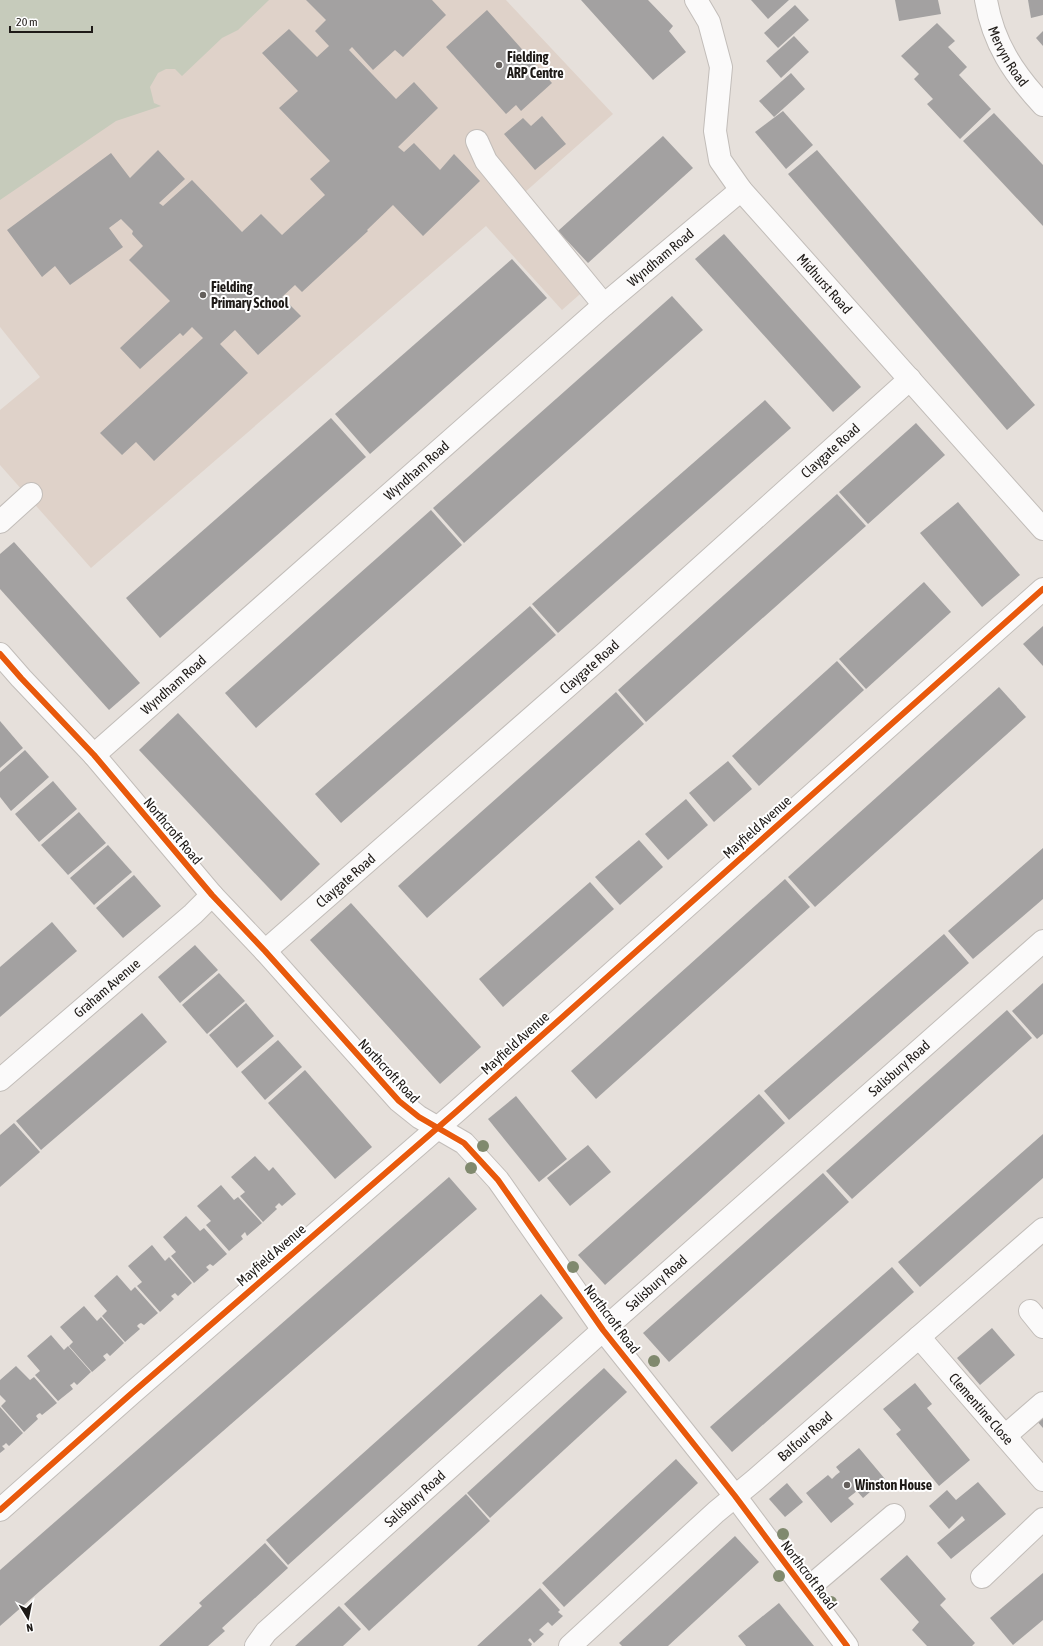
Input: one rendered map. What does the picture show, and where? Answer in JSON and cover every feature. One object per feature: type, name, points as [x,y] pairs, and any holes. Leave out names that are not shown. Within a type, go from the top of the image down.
[{"type":"street","name":"Midhurst Road","points":[[696,0],[708,22],[721,67],[715,131],[720,160],[741,190],[1043,529]]},
{"type":"street","name":"Mervyn Road","points":[[986,0],[999,46],[1010,65],[1028,89],[1043,105]]},
{"type":"street","points":[[477,142],[486,161],[604,305]]},
{"type":"street","name":"Wyndham Road","points":[[94,755],[604,305],[741,190]]},
{"type":"street","name":"Claygate Road","points":[[265,952],[602,656],[910,379]]},
{"type":"street","points":[[0,522],[31,494]]},
{"type":"street","name":"Mayfield Avenue","points":[[0,1510],[437,1127],[1043,589]]},
{"type":"street","name":"Northcroft Road","points":[[0,655],[94,755],[212,895],[399,1101],[410,1111],[464,1143],[498,1180],[603,1330],[735,1496],[847,1646]]},
{"type":"street","name":"Graham Avenue","points":[[0,1080],[193,914],[212,895]]},
{"type":"street","name":"Salisbury Road","points":[[256,1646],[266,1632],[603,1330],[1043,941]]},
{"type":"street","name":"Balfour Road","points":[[570,1646],[735,1496],[1043,1229]]},
{"type":"street","name":"Clementine Close","points":[[919,1337],[1043,1480]]},
{"type":"street","points":[[1005,1436],[1043,1403]]},
{"type":"street","points":[[806,1590],[894,1515]]},
{"type":"street","points":[[982,1577],[1043,1519]]},
{"type":"shaded area","name":"Fielding Primary School","points":[[0,0],[506,0],[613,114],[524,193],[596,280],[562,310],[486,226],[91,568],[0,465],[0,410],[40,377],[0,327]]},
{"type":"green space","points":[[0,0],[269,0],[238,30],[222,38],[182,76],[175,69],[166,69],[158,73],[150,87],[154,103],[161,106],[116,121],[0,200]]},
{"type":"building","points":[[306,0],[432,0],[446,15],[403,57],[395,50],[373,70],[352,47],[349,50],[396,99],[414,82],[438,108],[398,147],[404,152],[414,143],[440,170],[454,154],[480,181],[423,236],[393,205],[367,230],[368,231],[302,292],[295,285],[282,297],[301,316],[258,355],[235,330],[220,344],[248,373],[154,461],[136,442],[122,455],[100,433],[203,338],[192,327],[183,336],[180,333],[140,369],[120,348],[170,301],[129,260],[143,246],[132,234],[133,231],[121,219],[109,228],[123,247],[70,285],[55,266],[42,277],[7,230],[111,153],[130,178],[158,150],[185,179],[159,203],[163,206],[192,180],[242,232],[261,214],[282,235],[325,195],[310,179],[330,161],[279,108],[298,91],[262,53],[289,29],[317,57],[329,46],[315,31],[326,20]]},
{"type":"building","points":[[581,0],[648,0],[673,26],[669,31],[686,52],[653,80]]},
{"type":"building","points":[[751,0],[789,0],[768,19]]},
{"type":"building","points":[[895,0],[938,0],[941,14],[899,21]]},
{"type":"building","points":[[1028,0],[1043,0],[1043,15],[1031,18]]},
{"type":"building","points":[[795,5],[809,20],[778,48],[764,33]]},
{"type":"building","name":"Fielding ARP Centre","points":[[487,10],[552,83],[521,111],[516,105],[506,114],[446,47]]},
{"type":"building","points":[[937,23],[955,41],[948,47],[967,67],[959,75],[991,109],[960,139],[927,104],[933,99],[914,79],[919,74],[901,56]]},
{"type":"building","points":[[1043,31],[1043,46],[1036,38]]},
{"type":"building","points":[[794,36],[809,52],[781,78],[766,61]]},
{"type":"building","points":[[791,73],[805,89],[774,117],[759,101]]},
{"type":"building","points":[[783,111],[813,145],[786,169],[755,132]]},
{"type":"building","points":[[994,113],[1043,165],[1043,226],[963,141]]},
{"type":"building","points":[[542,116],[566,144],[535,170],[504,134],[523,118],[531,126]]},
{"type":"building","points":[[663,136],[693,168],[588,263],[558,231]]},
{"type":"building","points":[[817,150],[1035,405],[1007,430],[788,174]]},
{"type":"building","points":[[724,234],[861,387],[833,412],[695,259]]},
{"type":"building","points":[[512,259],[547,298],[370,454],[335,414]]},
{"type":"building","points":[[672,296],[703,330],[464,543],[433,508]]},
{"type":"building","points":[[765,400],[791,428],[558,633],[532,604]]},
{"type":"building","points":[[331,418],[366,457],[160,638],[126,598]]},
{"type":"building","points":[[916,423],[945,455],[868,524],[839,492]]},
{"type":"building","points":[[837,494],[866,526],[646,722],[618,690]]},
{"type":"building","points":[[958,502],[1020,575],[982,607],[920,533]]},
{"type":"building","points":[[431,510],[462,545],[256,728],[225,693]]},
{"type":"building","points":[[14,542],[140,683],[109,710],[0,589],[0,554]]},
{"type":"building","points":[[924,582],[951,612],[866,689],[839,659]]},
{"type":"building","points":[[530,606],[556,635],[341,823],[315,794]]},
{"type":"building","points":[[1043,626],[1043,666],[1023,644]]},
{"type":"building","points":[[837,661],[864,690],[759,786],[732,756]]},
{"type":"building","points":[[999,687],[1026,717],[815,907],[788,877]]},
{"type":"building","points":[[616,692],[644,724],[427,918],[398,886]]},
{"type":"building","points":[[178,713],[320,864],[281,901],[139,750]]},
{"type":"building","points":[[0,721],[23,748],[0,768]]},
{"type":"building","points":[[25,750],[49,777],[11,811],[0,797],[0,772]]},
{"type":"building","points":[[728,761],[752,789],[714,822],[689,793]]},
{"type":"building","points":[[53,781],[77,809],[39,842],[15,814]]},
{"type":"building","points":[[686,799],[708,825],[668,860],[645,834]]},
{"type":"building","points":[[79,812],[106,843],[68,875],[41,845]]},
{"type":"building","points":[[639,840],[663,867],[620,905],[595,877]]},
{"type":"building","points":[[108,845],[132,872],[94,905],[70,878]]},
{"type":"building","points":[[1043,848],[1043,899],[973,959],[948,931]]},
{"type":"building","points":[[134,875],[161,906],[123,938],[96,908]]},
{"type":"building","points":[[785,879],[810,907],[596,1099],[571,1071]]},
{"type":"building","points":[[590,882],[614,909],[503,1007],[479,979]]},
{"type":"building","points":[[351,903],[481,1047],[440,1084],[310,940]]},
{"type":"building","points":[[52,922],[77,951],[0,1017],[0,967]]},
{"type":"building","points":[[944,934],[969,963],[789,1120],[764,1091]]},
{"type":"building","points":[[195,945],[218,970],[180,1003],[158,977]]},
{"type":"building","points":[[219,973],[245,1001],[207,1034],[182,1005]]},
{"type":"building","points":[[1043,983],[1043,1034],[1037,1039],[1012,1011]]},
{"type":"building","points":[[246,1003],[274,1036],[237,1068],[209,1035]]},
{"type":"building","points":[[1007,1010],[1032,1038],[852,1199],[826,1171]]},
{"type":"building","points":[[142,1013],[167,1042],[41,1150],[16,1121]]},
{"type":"building","points":[[278,1040],[302,1067],[265,1100],[241,1072]]},
{"type":"building","points":[[305,1070],[372,1147],[335,1179],[268,1103]]},
{"type":"building","points":[[759,1094],[785,1123],[605,1285],[578,1255]]},
{"type":"building","points":[[516,1096],[567,1159],[539,1182],[488,1119]]},
{"type":"building","points":[[14,1123],[40,1152],[0,1187],[0,1135]]},
{"type":"building","points":[[1043,1134],[1043,1178],[920,1287],[898,1262]]},
{"type":"building","points":[[588,1145],[611,1172],[570,1206],[547,1178]]},
{"type":"building","points":[[255,1156],[269,1171],[273,1167],[296,1194],[282,1206],[279,1203],[275,1207],[277,1209],[263,1222],[240,1196],[245,1192],[231,1177]]},
{"type":"building","points":[[823,1173],[849,1202],[669,1362],[643,1333]]},
{"type":"building","points":[[449,1177],[477,1209],[0,1626],[0,1570]]},
{"type":"building","points":[[221,1185],[234,1200],[238,1197],[262,1223],[247,1236],[245,1232],[241,1236],[243,1239],[229,1251],[206,1225],[211,1221],[197,1206]]},
{"type":"building","points":[[186,1216],[200,1231],[204,1228],[227,1254],[213,1266],[210,1264],[206,1267],[209,1270],[194,1283],[171,1256],[176,1252],[163,1237]]},
{"type":"building","points":[[152,1245],[165,1261],[169,1257],[192,1283],[178,1296],[175,1293],[171,1296],[174,1299],[160,1312],[137,1286],[142,1282],[128,1266]]},
{"type":"building","points":[[892,1267],[914,1292],[732,1452],[710,1427]]},
{"type":"building","points":[[117,1275],[131,1291],[135,1287],[158,1313],[144,1325],[141,1323],[139,1324],[137,1326],[140,1329],[125,1342],[102,1316],[107,1311],[94,1296]]},
{"type":"building","points":[[541,1294],[563,1318],[288,1565],[266,1540]]},
{"type":"building","points":[[84,1306],[97,1321],[101,1317],[124,1343],[110,1356],[107,1353],[103,1356],[106,1360],[92,1372],[69,1346],[73,1342],[60,1327]]},
{"type":"building","points":[[992,1328],[1015,1355],[980,1385],[957,1358]]},
{"type":"building","points":[[51,1335],[64,1350],[68,1346],[91,1372],[77,1385],[74,1382],[70,1385],[73,1389],[58,1401],[35,1375],[40,1371],[27,1356]]},
{"type":"building","points":[[16,1366],[30,1380],[34,1377],[57,1403],[42,1415],[40,1413],[38,1414],[36,1416],[38,1419],[24,1432],[1,1406],[6,1401],[0,1395],[0,1380]]},
{"type":"building","points":[[604,1368],[627,1392],[490,1518],[467,1493]]},
{"type":"building","points":[[915,1383],[932,1404],[927,1408],[970,1460],[939,1486],[896,1434],[901,1430],[883,1409]]},
{"type":"building","points":[[0,1407],[23,1433],[9,1446],[6,1443],[2,1446],[5,1449],[0,1453]]},
{"type":"building","points":[[1043,1415],[1043,1428],[1036,1420]]},
{"type":"building","name":"Winston House","points":[[859,1448],[885,1479],[863,1498],[857,1491],[848,1498],[854,1504],[831,1523],[806,1493],[828,1475],[832,1479],[840,1472],[836,1467]]},
{"type":"building","points":[[676,1459],[698,1483],[564,1607],[542,1583]]},
{"type":"building","points":[[978,1482],[1006,1514],[951,1559],[937,1543],[965,1520],[962,1516],[949,1529],[929,1506],[947,1490],[956,1500]]},
{"type":"building","points":[[787,1483],[803,1502],[785,1517],[769,1499]]},
{"type":"building","points":[[466,1494],[490,1521],[369,1631],[344,1604]]},
{"type":"building","points":[[735,1536],[759,1562],[668,1646],[622,1646],[619,1643]]},
{"type":"building","points":[[265,1543],[288,1568],[222,1628],[225,1631],[208,1646],[159,1646],[202,1606],[199,1603]]},
{"type":"building","points":[[907,1555],[946,1599],[940,1605],[975,1643],[972,1646],[927,1646],[912,1630],[919,1622],[880,1579]]},
{"type":"building","points":[[1043,1573],[1043,1620],[1013,1645],[990,1618]]},
{"type":"building","points":[[540,1588],[560,1610],[558,1612],[563,1616],[552,1626],[548,1622],[539,1630],[544,1634],[534,1643],[530,1638],[528,1640],[532,1644],[531,1646],[477,1646]]},
{"type":"building","points":[[779,1603],[814,1646],[746,1646],[738,1636]]},
{"type":"building","points":[[339,1606],[361,1629],[343,1646],[295,1646]]},
{"type":"cycle path","points":[[0,1510],[132,1393],[457,1111],[1043,589]]},
{"type":"cycle path","points":[[0,654],[94,755],[212,895],[265,951],[399,1101],[419,1117],[464,1143],[498,1180],[603,1330],[735,1496],[847,1646]]},
{"type":"place","name":"Fielding ARP Centre","points":[[499,65]]},
{"type":"place","name":"Fielding Primary School","points":[[203,295]]},
{"type":"place","name":"Winston House","points":[[847,1485]]}]
